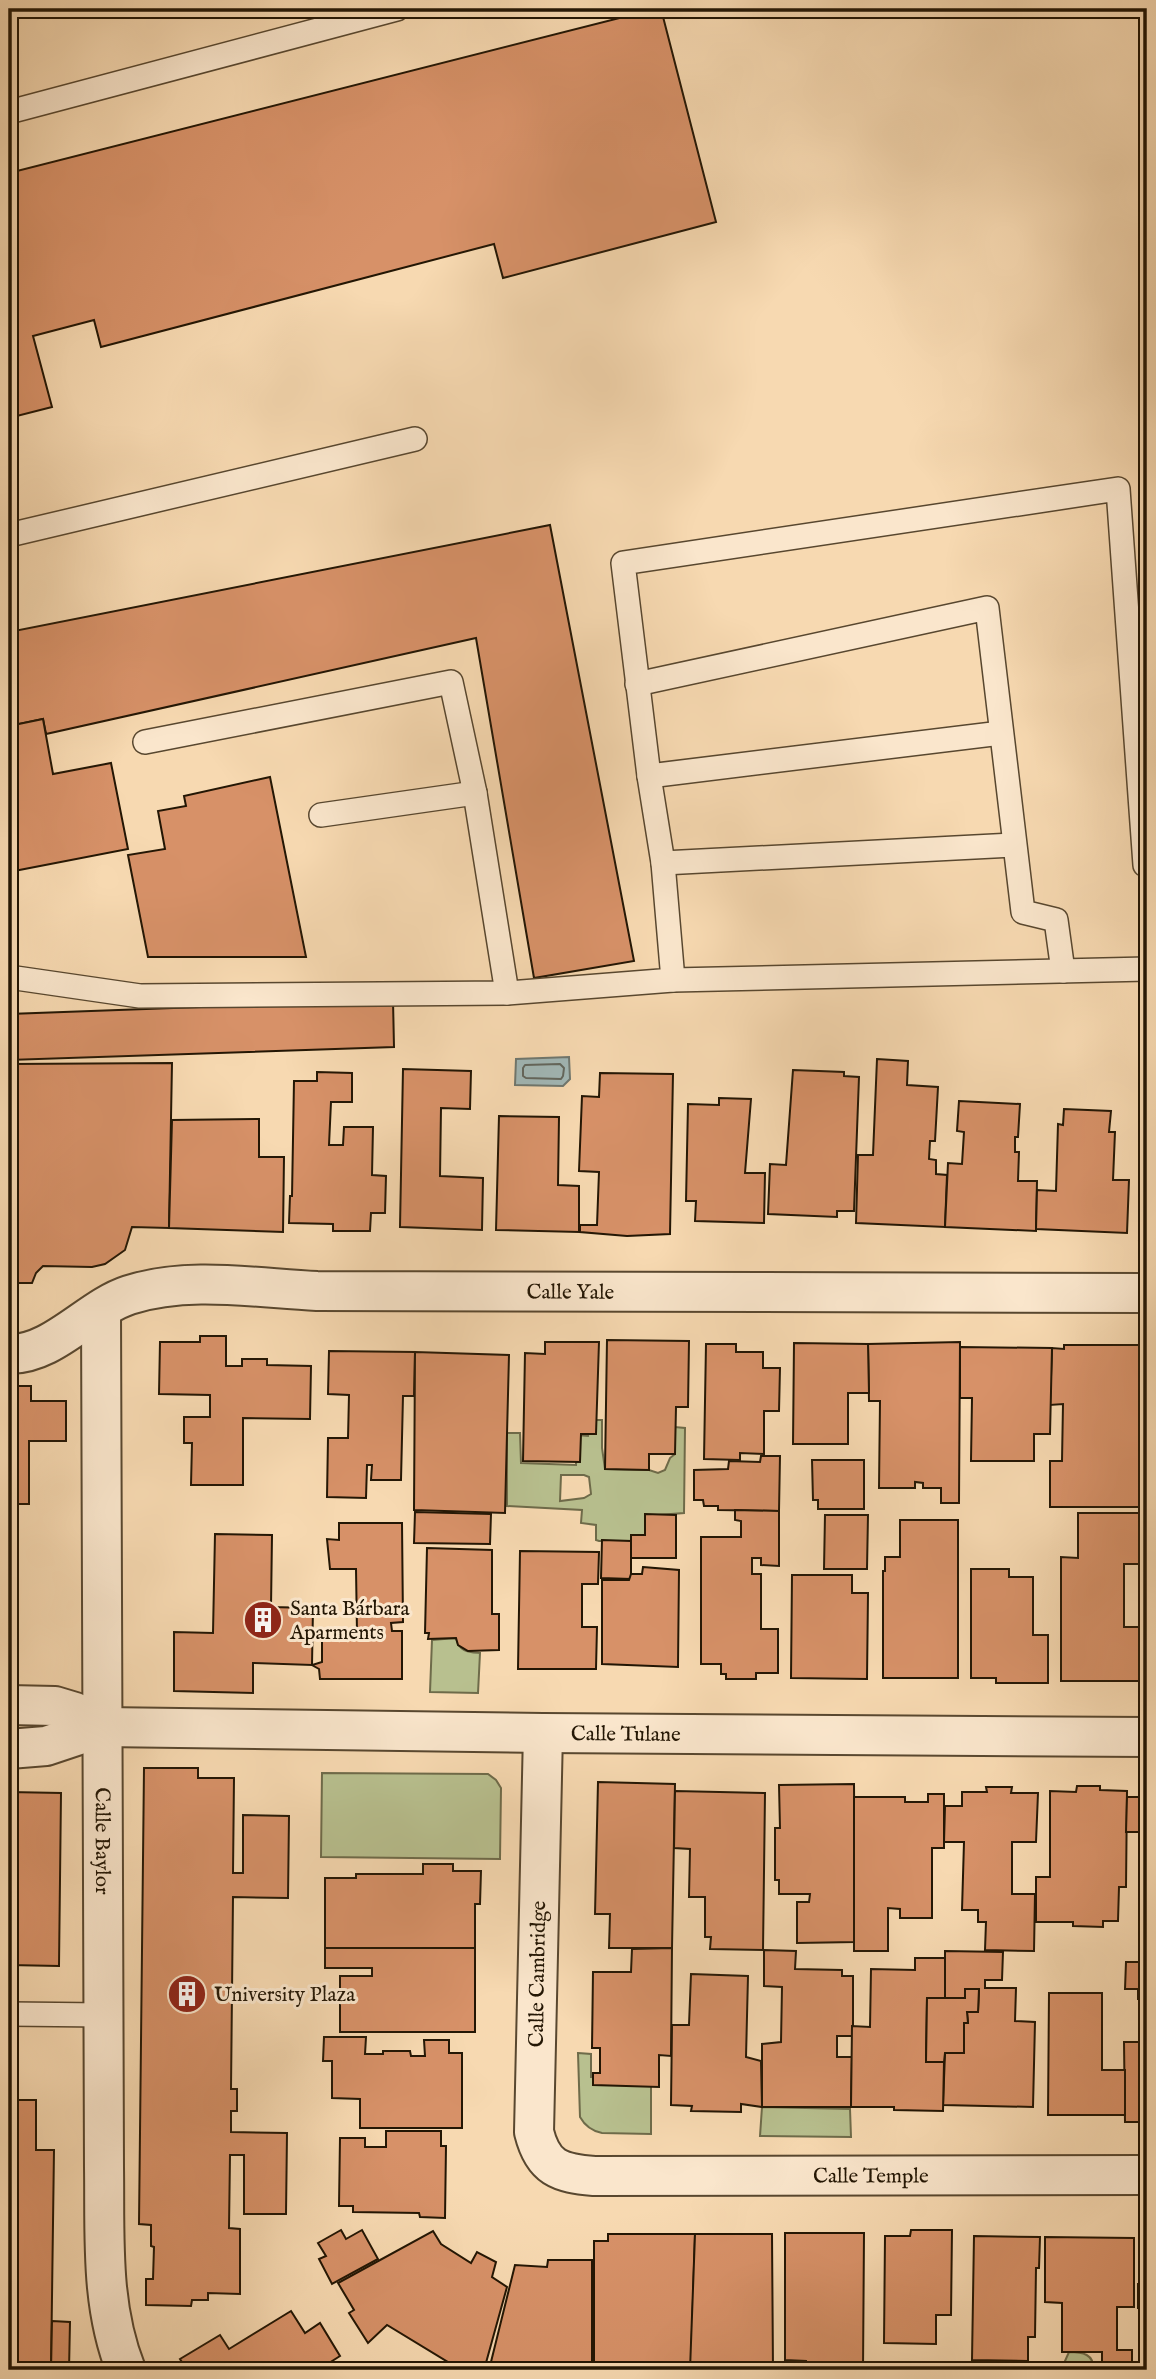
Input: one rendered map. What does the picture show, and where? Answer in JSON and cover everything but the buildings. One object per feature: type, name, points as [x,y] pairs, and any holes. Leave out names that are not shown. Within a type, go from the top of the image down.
[{"type":"street","name":"Calle Yale","points":[[9,1354],[45,1345],[124,1297],[155,1287],[317,1292],[1147,1293]]},
{"type":"street","name":"Calle Baylor","points":[[102,1311],[106,2300],[117,2349],[126,2370]]},
{"type":"street","name":"Calle Tulane","points":[[9,1705],[55,1706],[75,1712],[103,1727]]},
{"type":"street","name":"Calle Tulane","points":[[9,1749],[46,1746],[103,1727],[1147,1737]]},
{"type":"street","name":"Calle Cambridge","points":[[543,1733],[534,2132],[538,2150],[550,2165],[570,2174],[594,2176]]},
{"type":"street","name":"Calle Temple","points":[[594,2176],[1147,2175]]},
{"type":"lane","points":[[9,112],[383,11]]},
{"type":"lane","points":[[9,535],[415,439]]},
{"type":"lane","points":[[673,980],[663,863],[649,776],[623,563],[1118,489],[1145,865]]},
{"type":"lane","points":[[637,684],[987,608],[1023,912],[1056,920],[1063,971]]},
{"type":"lane","points":[[145,742],[451,682],[475,793],[507,993]]},
{"type":"lane","points":[[649,776],[1000,733]]},
{"type":"lane","points":[[321,815],[475,793]]},
{"type":"lane","points":[[663,863],[1013,845]]},
{"type":"lane","points":[[9,977],[140,996],[507,993],[673,980],[1147,970]]},
{"type":"lane","points":[[9,2014],[104,2015]]},
{"type":"green space","points":[[590,1420],[602,1420],[605,1469],[649,1470],[658,1473],[665,1470],[670,1458],[675,1454],[675,1427],[685,1428],[684,1513],[646,1516],[645,1535],[632,1535],[631,1541],[599,1541],[596,1540],[596,1525],[581,1523],[582,1510],[507,1506],[507,1433],[520,1433],[521,1463],[576,1465],[577,1435],[588,1436]],"holes":[[[561,1475],[589,1477],[591,1494],[584,1498],[560,1501]]]},
{"type":"green space","points":[[456,1638],[462,1649],[480,1653],[478,1693],[430,1692],[432,1640]]},
{"type":"green space","points":[[322,1773],[488,1774],[501,1788],[500,1859],[321,1857]]},
{"type":"green space","points":[[578,2053],[591,2054],[591,2077],[651,2079],[651,2134],[602,2133],[584,2123],[580,2117]]},
{"type":"green space","points":[[762,2107],[850,2109],[851,2137],[760,2136]]},
{"type":"green space","points":[[1069,2352],[1083,2353],[1090,2357],[1093,2370],[1066,2370],[1065,2361]]},
{"type":"water","points":[[569,1057],[570,1079],[563,1086],[515,1085],[516,1059]]},
{"type":"place","name":"Santa Bárbara Aparments","points":[[263,1620]]},
{"type":"place","name":"University Plaza","points":[[187,1994]]}]
